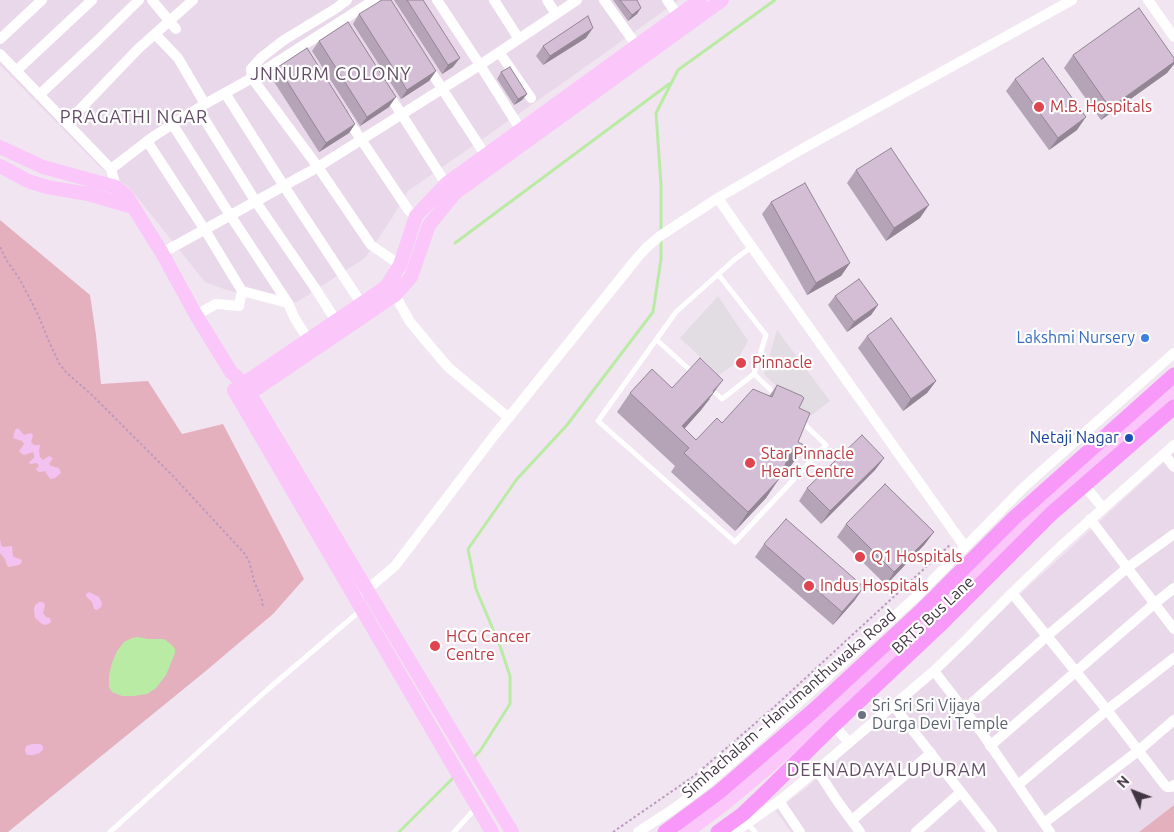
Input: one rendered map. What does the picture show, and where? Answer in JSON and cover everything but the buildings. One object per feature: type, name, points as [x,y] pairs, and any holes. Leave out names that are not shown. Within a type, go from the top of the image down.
[{"type":"main road","name":"Simhachalam - Hanumanthuwaka Road","points":[[665,832],[718,792],[814,710],[921,611],[1014,518],[1174,375]]},
{"type":"main road","points":[[718,832],[764,794],[942,623],[1051,514],[1174,407]]},
{"type":"street","points":[[0,39],[42,0]]},
{"type":"street","points":[[16,71],[92,0]]},
{"type":"street","points":[[39,95],[139,0]]},
{"type":"street","points":[[152,0],[172,25]]},
{"type":"street","points":[[67,123],[138,49],[155,34],[172,25],[193,0]]},
{"type":"street","points":[[347,0],[284,40],[262,57],[251,69],[252,78],[318,167],[371,245],[400,265]]},
{"type":"street","points":[[111,169],[202,106],[304,50],[345,24],[374,0]]},
{"type":"street","points":[[437,0],[480,64],[524,136]]},
{"type":"street","points":[[494,0],[519,39]]},
{"type":"street","points":[[547,0],[556,14]]},
{"type":"street","points":[[162,253],[318,167],[442,89],[577,0]]},
{"type":"street","points":[[604,0],[637,46]]},
{"type":"street","points":[[667,0],[678,16]]},
{"type":"street","points":[[242,392],[396,295],[411,277],[429,225],[455,194],[637,46],[700,0]]},
{"type":"street","points":[[242,392],[308,339],[386,286],[400,265],[416,216],[446,184],[486,156],[524,136],[722,0]]},
{"type":"street","points":[[359,604],[367,590],[395,566],[508,417],[647,247],[663,234],[718,198],[802,149],[1072,0]]},
{"type":"street","points":[[1148,0],[1174,37]]},
{"type":"street","points":[[155,34],[178,58],[202,106],[256,202],[336,320]]},
{"type":"street","points":[[499,52],[531,98]]},
{"type":"street","points":[[0,54],[111,169],[116,187]]},
{"type":"street","points":[[422,56],[486,156]]},
{"type":"street","points":[[382,83],[446,184]]},
{"type":"street","points":[[225,93],[361,303]]},
{"type":"street","points":[[341,109],[409,210],[416,216]]},
{"type":"street","points":[[173,125],[288,303],[295,319],[308,339]]},
{"type":"street","points":[[148,142],[242,291],[240,306],[216,304],[196,315]]},
{"type":"street","points":[[0,147],[43,167],[116,187],[126,195],[231,372],[359,604],[492,832]]},
{"type":"street","points":[[0,166],[28,181],[88,194],[133,207]]},
{"type":"street","points":[[718,198],[965,547]]},
{"type":"street","points":[[242,291],[288,303]]},
{"type":"street","points":[[396,295],[410,322],[448,367],[508,417]]},
{"type":"street","points":[[638,832],[672,810],[714,778],[917,596],[1024,487],[1174,353]]},
{"type":"street","points":[[242,392],[367,590],[512,832]]},
{"type":"street","name":"BRTS Bus Lane","points":[[687,832],[724,804],[809,730],[933,617],[1045,506],[1174,392]]},
{"type":"street","points":[[735,832],[779,801],[934,671],[1012,592],[1090,519],[1174,445]]},
{"type":"street","points":[[1164,454],[1174,467]]},
{"type":"street","points":[[1084,485],[1103,508]]},
{"type":"street","points":[[1090,519],[1174,630]]},
{"type":"street","points":[[964,710],[1127,568],[1174,534]]},
{"type":"street","points":[[990,746],[1174,588]]},
{"type":"street","points":[[1012,592],[1164,784],[1167,787],[1174,785]]},
{"type":"street","points":[[1018,785],[1107,710],[1174,658]]},
{"type":"street","points":[[934,671],[990,746],[1047,828],[1174,720]]},
{"type":"street","points":[[893,705],[992,832]]},
{"type":"street","points":[[834,726],[849,743]]},
{"type":"street","points":[[852,820],[931,753]]},
{"type":"street","points":[[817,770],[860,832]]},
{"type":"street","points":[[916,832],[961,792]]},
{"type":"street","points":[[779,801],[800,832]]},
{"type":"lane","points":[[752,247],[734,260],[676,312],[598,421],[735,542],[826,445],[800,419]]},
{"type":"lane","points":[[708,386],[722,399],[754,374],[766,334],[718,274]]},
{"type":"lane","points":[[656,340],[700,380]]},
{"type":"lane","points":[[754,374],[780,400]]},
{"type":"lane","points":[[110,832],[359,604]]},
{"type":"lane","points":[[454,832],[478,806]]},
{"type":"lane","points":[[747,823],[755,832]]},
{"type":"path","points":[[0,247],[7,262],[20,278],[60,365],[172,475],[244,553],[249,561],[263,608]]},
{"type":"path","points":[[613,832],[694,776],[773,708],[958,537]]},
{"type":"shaded area","points":[[0,0],[679,0],[408,191],[365,258],[297,302],[272,303],[205,282],[129,187],[102,169],[0,65]]},
{"type":"shaded area","points":[[0,220],[90,295],[101,384],[148,381],[182,434],[223,424],[304,579],[273,614],[8,832],[0,832]]},
{"type":"shaded area","points":[[718,296],[748,341],[735,364],[719,375],[680,338]]},
{"type":"shaded area","points":[[777,330],[830,401],[808,418],[764,374]]},
{"type":"shaded area","points":[[1174,453],[1174,805],[1139,832],[791,832],[776,811],[806,788]]},
{"type":"shaded area","points":[[138,637],[164,639],[172,645],[175,653],[166,675],[156,688],[147,694],[122,696],[112,692],[109,687],[112,663],[117,651],[124,642]]},
{"type":"shaded area","points":[[1174,805],[1174,832],[1139,832]]},
{"type":"sand","points":[[18,428],[24,435],[31,433],[33,436],[31,442],[34,445],[40,445],[40,457],[43,460],[49,456],[53,458],[49,464],[59,468],[61,473],[55,478],[50,479],[45,471],[37,471],[36,469],[39,466],[37,463],[30,464],[29,462],[34,458],[33,452],[22,454],[19,451],[24,444],[22,441],[13,438],[15,430]]},
{"type":"sand","points":[[0,539],[3,547],[12,546],[13,556],[22,561],[19,565],[8,567],[0,553]]},
{"type":"sand","points":[[89,592],[99,597],[102,603],[101,607],[97,610],[94,609],[92,602],[86,596]]},
{"type":"sand","points":[[43,602],[45,605],[43,613],[51,621],[46,625],[35,618],[35,605]]},
{"type":"sand","points":[[40,744],[43,746],[43,749],[40,753],[27,755],[25,751],[26,746]]},
{"type":"waterway","points":[[661,233],[661,185],[656,113],[678,70],[775,0]]},
{"type":"waterway","points":[[455,243],[669,84]]},
{"type":"waterway","points":[[472,759],[480,751],[510,704],[510,676],[500,646],[476,589],[468,549],[517,479],[567,425],[653,312],[661,259],[661,239]]},
{"type":"waterway","points":[[399,832],[455,776]]},
{"type":"place","name":"M.B. Hospitals","points":[[1039,107]]},
{"type":"place","name":"Lakshmi Nursery","points":[[1145,338]]},
{"type":"place","name":"Pinnacle","points":[[741,363]]},
{"type":"place","name":"Netaji Nagar","points":[[1129,438]]},
{"type":"place","name":"Star Pinnacle Heart Centre","points":[[750,463]]},
{"type":"place","name":"Q1 Hospitals","points":[[860,557]]},
{"type":"place","name":"Indus Hospitals","points":[[809,586]]},
{"type":"place","name":"HCG Cancer Centre","points":[[435,646]]},
{"type":"place","name":"Sri Sri Sri Vijaya Durga Devi Temple","points":[[862,715]]},
{"type":"district","name":"JNNURM COLONY","points":[[331,74]]},
{"type":"district","name":"PRAGATHI NGAR","points":[[134,117]]},
{"type":"district","name":"DEENADAYALUPURAM","points":[[887,770]]}]
